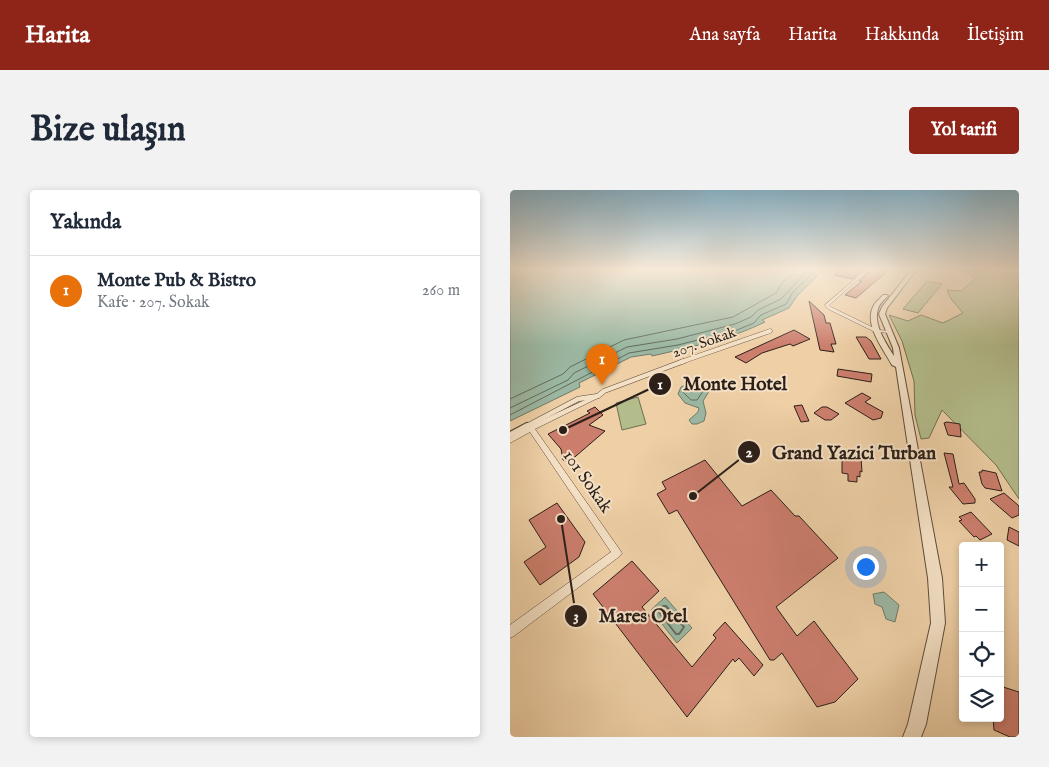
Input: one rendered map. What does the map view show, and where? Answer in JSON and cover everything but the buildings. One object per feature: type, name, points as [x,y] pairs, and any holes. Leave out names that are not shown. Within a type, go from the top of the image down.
[{"type":"street","points":[[839,295],[827,305],[829,308],[877,331],[889,332]]},
{"type":"street","points":[[887,295],[875,308],[874,316],[877,331],[901,373]]},
{"type":"street","points":[[895,295],[884,308],[884,322],[896,348],[901,373],[926,516],[938,623],[917,724],[912,737]]},
{"type":"street","name":"207. Sokak","points":[[510,435],[578,399],[598,396],[604,391],[634,379],[770,331]]},
{"type":"street","points":[[510,441],[531,428],[598,396]]},
{"type":"street","name":"101 Sokak","points":[[510,632],[617,553],[531,428]]},
{"type":"green space","points":[[915,295],[933,295],[918,313],[903,309]]},
{"type":"green space","points":[[949,295],[1019,295],[1019,499],[996,465],[942,410],[929,438],[921,439],[915,415],[914,381],[902,341],[889,315],[908,321],[921,315],[943,323],[963,313]]},
{"type":"green space","points":[[638,397],[646,424],[622,430],[616,403]]},
{"type":"water","points":[[510,295],[798,295],[789,308],[762,320],[765,322],[752,328],[710,342],[652,356],[651,354],[631,357],[579,383],[580,387],[510,421]]},
{"type":"water","points":[[691,382],[702,383],[709,388],[703,401],[706,413],[704,421],[697,424],[692,424],[689,420],[698,412],[699,408],[685,403],[678,394],[681,387]]},
{"type":"water","points":[[884,592],[899,605],[895,622],[886,619],[882,607],[875,604],[873,594]]},
{"type":"water","points":[[665,597],[692,628],[677,643],[651,610]]},
{"type":"place","name":"Monte Pub & Bistro","points":[[602,385]]},
{"type":"place","name":"Monte Hotel","points":[[563,430]]},
{"type":"place","name":"Grand Yazici Turban","points":[[693,496]]},
{"type":"place","name":"Mares Otel","points":[[561,519]]}]
